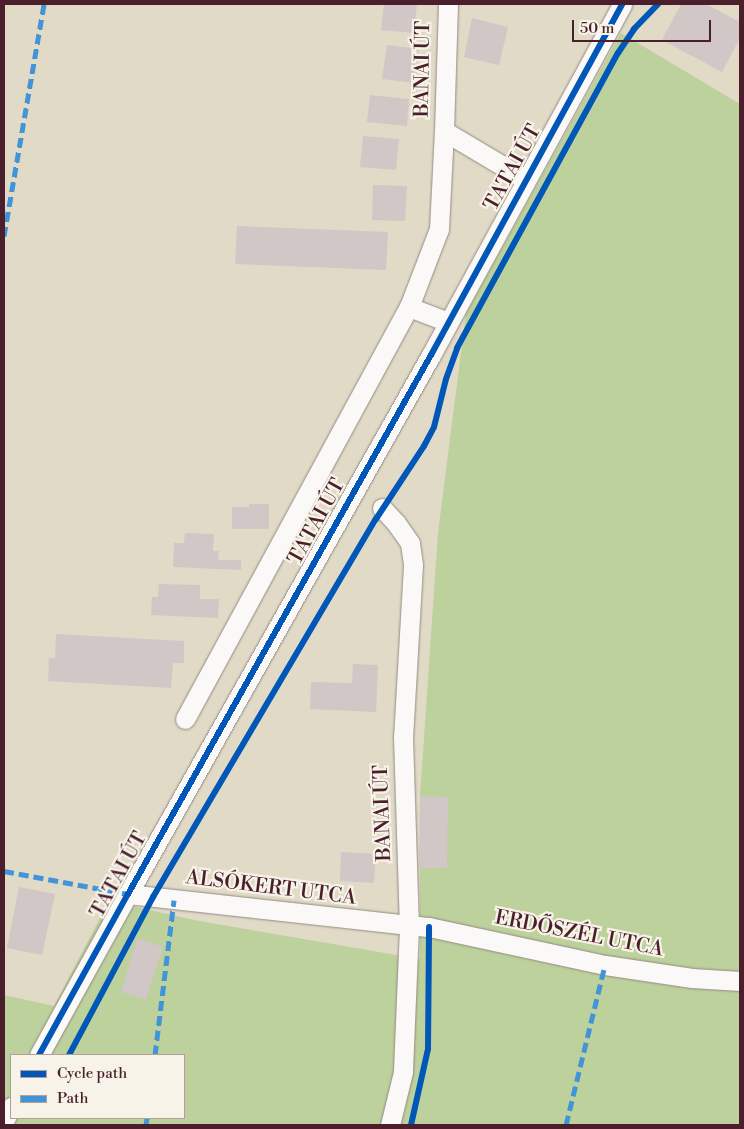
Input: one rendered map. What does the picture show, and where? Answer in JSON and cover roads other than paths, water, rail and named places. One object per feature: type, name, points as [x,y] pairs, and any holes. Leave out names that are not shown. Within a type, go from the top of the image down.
[{"type":"street","name":"BANAI ÚT","points":[[448,4],[444,131],[525,179]]},
{"type":"street","name":"TATAI ÚT","points":[[40,1054],[448,322],[622,4]]},
{"type":"street","name":"TATAI ÚT","points":[[185,719],[409,308],[439,229],[444,131]]},
{"type":"street","points":[[409,308],[448,322]]},
{"type":"street","name":"BANAI ÚT","points":[[382,508],[396,523],[410,543],[413,565],[403,737],[409,927],[402,1072],[390,1125]]},
{"type":"street","name":"ALSÓKERT UTCA","points":[[128,894],[409,927]]},
{"type":"street","name":"ERDŐSZÉL UTCA","points":[[409,927],[429,927],[605,965],[692,978],[740,981]]},
{"type":"street","points":[[4,1120],[10,1109]]}]
